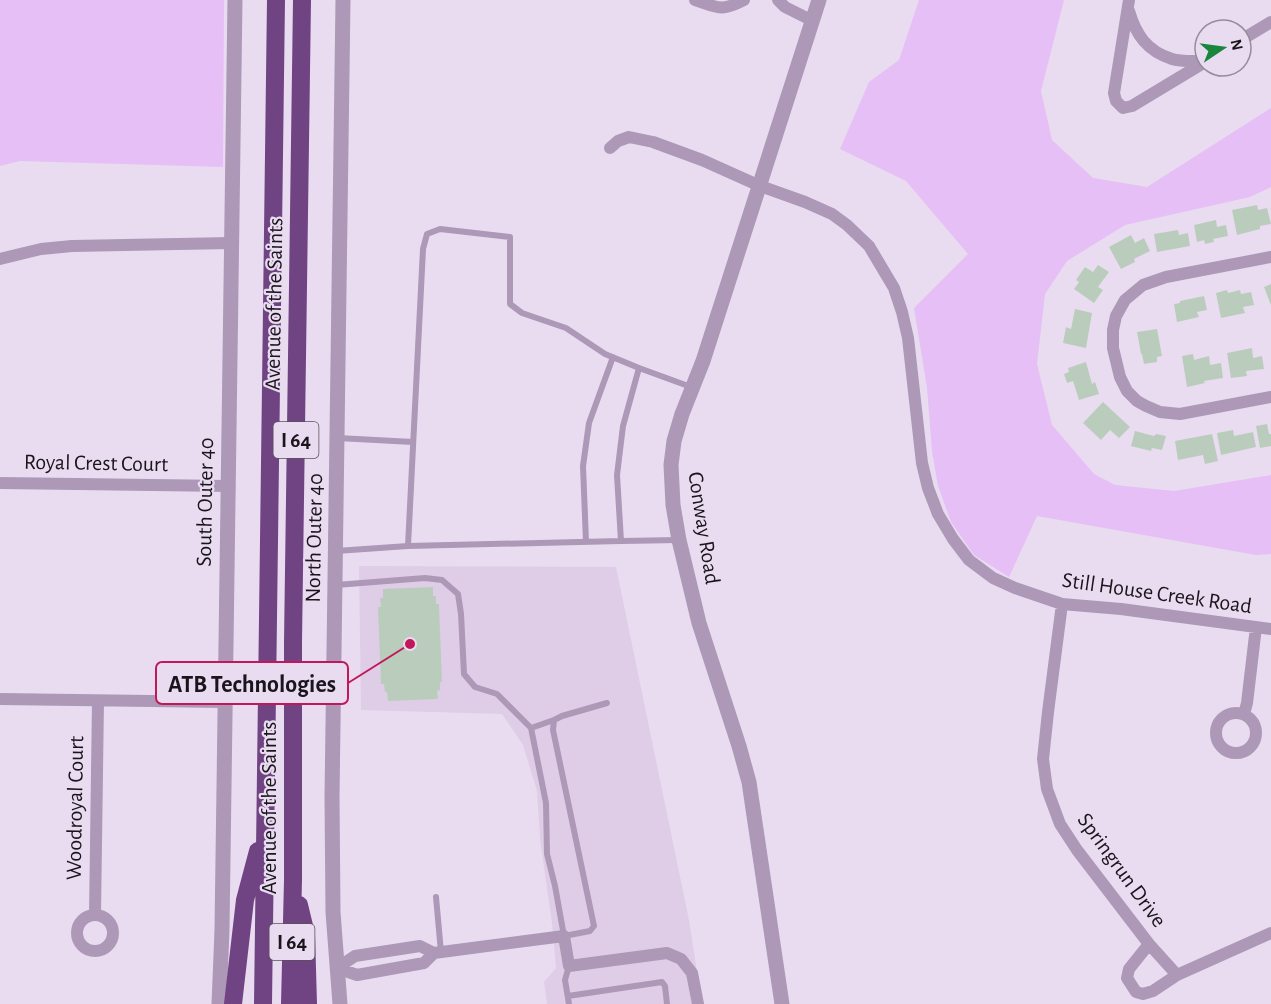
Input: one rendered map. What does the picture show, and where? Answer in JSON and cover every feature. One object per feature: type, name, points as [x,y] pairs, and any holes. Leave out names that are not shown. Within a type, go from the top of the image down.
[{"type":"highway","name":"Avenue of the Saints","points":[[263,1004],[276,0]]},
{"type":"highway","name":"Avenue of the Saints","points":[[290,1004],[302,0]]},
{"type":"highway","points":[[233,1004],[245,900],[265,820]]},
{"type":"highway","points":[[293,880],[306,934],[308,1004]]},
{"type":"street","name":"South Outer 40","points":[[219,1004],[222,930],[235,0]]},
{"type":"street","name":"North Outer 40","points":[[340,1004],[333,912],[332,857],[343,0]]},
{"type":"street","points":[[695,0],[717,8],[728,8],[744,0]]},
{"type":"street","points":[[778,0],[785,7],[813,21]]},
{"type":"street","name":"Conway Road","points":[[782,1004],[749,782],[699,623],[679,540],[673,506],[671,465],[674,441],[703,361],[819,0]]},
{"type":"street","points":[[1128,4],[1134,27],[1145,44],[1173,60],[1193,61]]},
{"type":"street","points":[[1128,4],[1114,93],[1116,101],[1123,108],[1132,106],[1193,69]]},
{"type":"street","points":[[1253,33],[1271,22]]},
{"type":"street","name":"Still House Creek Road","points":[[610,148],[618,141],[629,137],[653,142],[702,160],[832,214],[869,246],[894,288],[902,312],[908,338],[922,463],[928,488],[938,514],[953,539],[969,560],[993,578],[1062,604],[1121,609],[1271,629]]},
{"type":"street","points":[[0,259],[41,249],[72,246],[231,243]]},
{"type":"street","points":[[1271,256],[1143,285],[1125,300],[1116,316],[1113,330],[1116,365],[1127,391],[1137,401],[1160,412],[1180,414],[1271,397]]},
{"type":"street","name":"Royal Crest Court","points":[[0,483],[228,486]]},
{"type":"street","name":"Springrun Drive","points":[[1062,604],[1043,759],[1047,789],[1060,824],[1077,850],[1149,944],[1178,975]]},
{"type":"street","points":[[1244,714],[1256,627]]},
{"type":"street","points":[[0,699],[225,702]]},
{"type":"street","name":"Woodroyal Court","points":[[95,915],[98,701]]},
{"type":"street","points":[[1149,944],[1129,969],[1127,978],[1136,992],[1143,994],[1153,991],[1178,975],[1271,933]]},
{"type":"street","points":[[337,968],[357,975],[424,963],[438,953],[564,936],[569,966],[667,953],[681,959],[692,973],[698,1004]]},
{"type":"street","points":[[337,968],[355,957],[420,946],[438,953]]},
{"type":"lane","points":[[408,546],[423,249],[427,234],[440,229],[510,237],[510,304],[522,313],[566,328],[605,354],[692,388]]},
{"type":"lane","points":[[586,542],[583,466],[589,423],[613,357]]},
{"type":"lane","points":[[621,541],[617,476],[623,426],[639,368]]},
{"type":"lane","points":[[338,438],[413,442]]},
{"type":"lane","points":[[336,551],[408,546],[679,540]]},
{"type":"lane","points":[[335,585],[425,578],[442,580],[458,594],[464,674],[475,687],[497,694],[531,728],[546,803],[547,854],[564,936],[591,931],[594,926],[553,730],[554,720]]},
{"type":"lane","points":[[531,728],[607,703]]},
{"type":"lane","points":[[436,897],[438,953]]},
{"type":"lane","points":[[569,966],[565,980],[569,1004]]},
{"type":"lane","points":[[567,996],[662,982],[665,986],[667,1004]]},
{"type":"shaded area","points":[[0,0],[224,0],[223,167],[20,161],[0,166]]},
{"type":"shaded area","points":[[919,0],[1064,0],[1041,91],[1052,140],[1093,178],[1147,187],[1271,108],[1271,187],[1250,197],[1125,225],[1067,261],[1045,294],[1037,364],[1052,425],[1094,474],[1115,485],[1174,491],[1271,475],[1271,554],[1256,555],[1037,516],[1009,577],[974,555],[951,522],[938,486],[932,451],[927,388],[914,308],[968,254],[906,181],[840,149],[869,82],[899,60]]},
{"type":"shaded area","points":[[359,566],[616,567],[689,920],[702,1004],[547,1004],[544,982],[556,968],[552,923],[540,839],[537,791],[523,745],[502,714],[361,710]]},
{"type":"building","points":[[1257,205],[1258,210],[1267,208],[1271,224],[1237,235],[1232,210]]},
{"type":"building","points":[[1216,220],[1217,227],[1226,225],[1228,236],[1213,239],[1214,242],[1205,244],[1204,240],[1197,242],[1194,225]]},
{"type":"building","points":[[1178,230],[1179,235],[1188,233],[1190,246],[1157,252],[1154,234]]},
{"type":"building","points":[[1131,235],[1135,243],[1144,238],[1150,251],[1121,269],[1109,247]]},
{"type":"building","points":[[1098,265],[1109,272],[1098,287],[1103,290],[1094,303],[1074,289],[1079,282],[1076,280],[1085,267],[1093,272]]},
{"type":"building","points":[[1271,284],[1271,305],[1264,287]]},
{"type":"building","points":[[1227,290],[1228,293],[1240,290],[1241,294],[1251,292],[1254,305],[1243,307],[1245,313],[1221,318],[1216,293]]},
{"type":"building","points":[[1204,296],[1207,310],[1197,312],[1199,317],[1177,322],[1174,304]]},
{"type":"building","points":[[1075,309],[1092,313],[1086,348],[1063,343],[1066,327],[1071,329]]},
{"type":"building","points":[[1157,329],[1162,356],[1157,357],[1157,362],[1144,364],[1137,332]]},
{"type":"building","points":[[1252,348],[1253,358],[1262,356],[1264,369],[1246,371],[1247,376],[1231,378],[1227,353]]},
{"type":"building","points":[[1193,354],[1194,360],[1209,356],[1210,365],[1221,363],[1223,378],[1187,387],[1182,356]]},
{"type":"building","points":[[1086,362],[1092,384],[1095,382],[1099,394],[1079,400],[1073,381],[1067,383],[1064,374],[1069,372],[1068,368]]},
{"type":"building","points":[[1103,402],[1130,427],[1119,438],[1110,430],[1101,440],[1083,423]]},
{"type":"building","points":[[1267,424],[1269,434],[1271,434],[1271,446],[1260,448],[1256,426]]},
{"type":"building","points":[[1233,430],[1234,436],[1253,432],[1256,447],[1221,455],[1217,433]]},
{"type":"building","points":[[1135,431],[1154,436],[1156,434],[1166,436],[1162,450],[1152,448],[1151,451],[1131,446]]},
{"type":"building","points":[[1212,434],[1218,461],[1205,464],[1203,455],[1178,460],[1175,441]]},
{"type":"building","points":[[433,587],[433,596],[436,596],[436,604],[439,604],[442,682],[440,682],[440,690],[437,691],[438,699],[388,701],[384,684],[381,684],[378,607],[381,607],[380,598],[383,598],[383,589]]},
{"type":"place","name":"ATB Technologies","points":[[410,644]]}]
